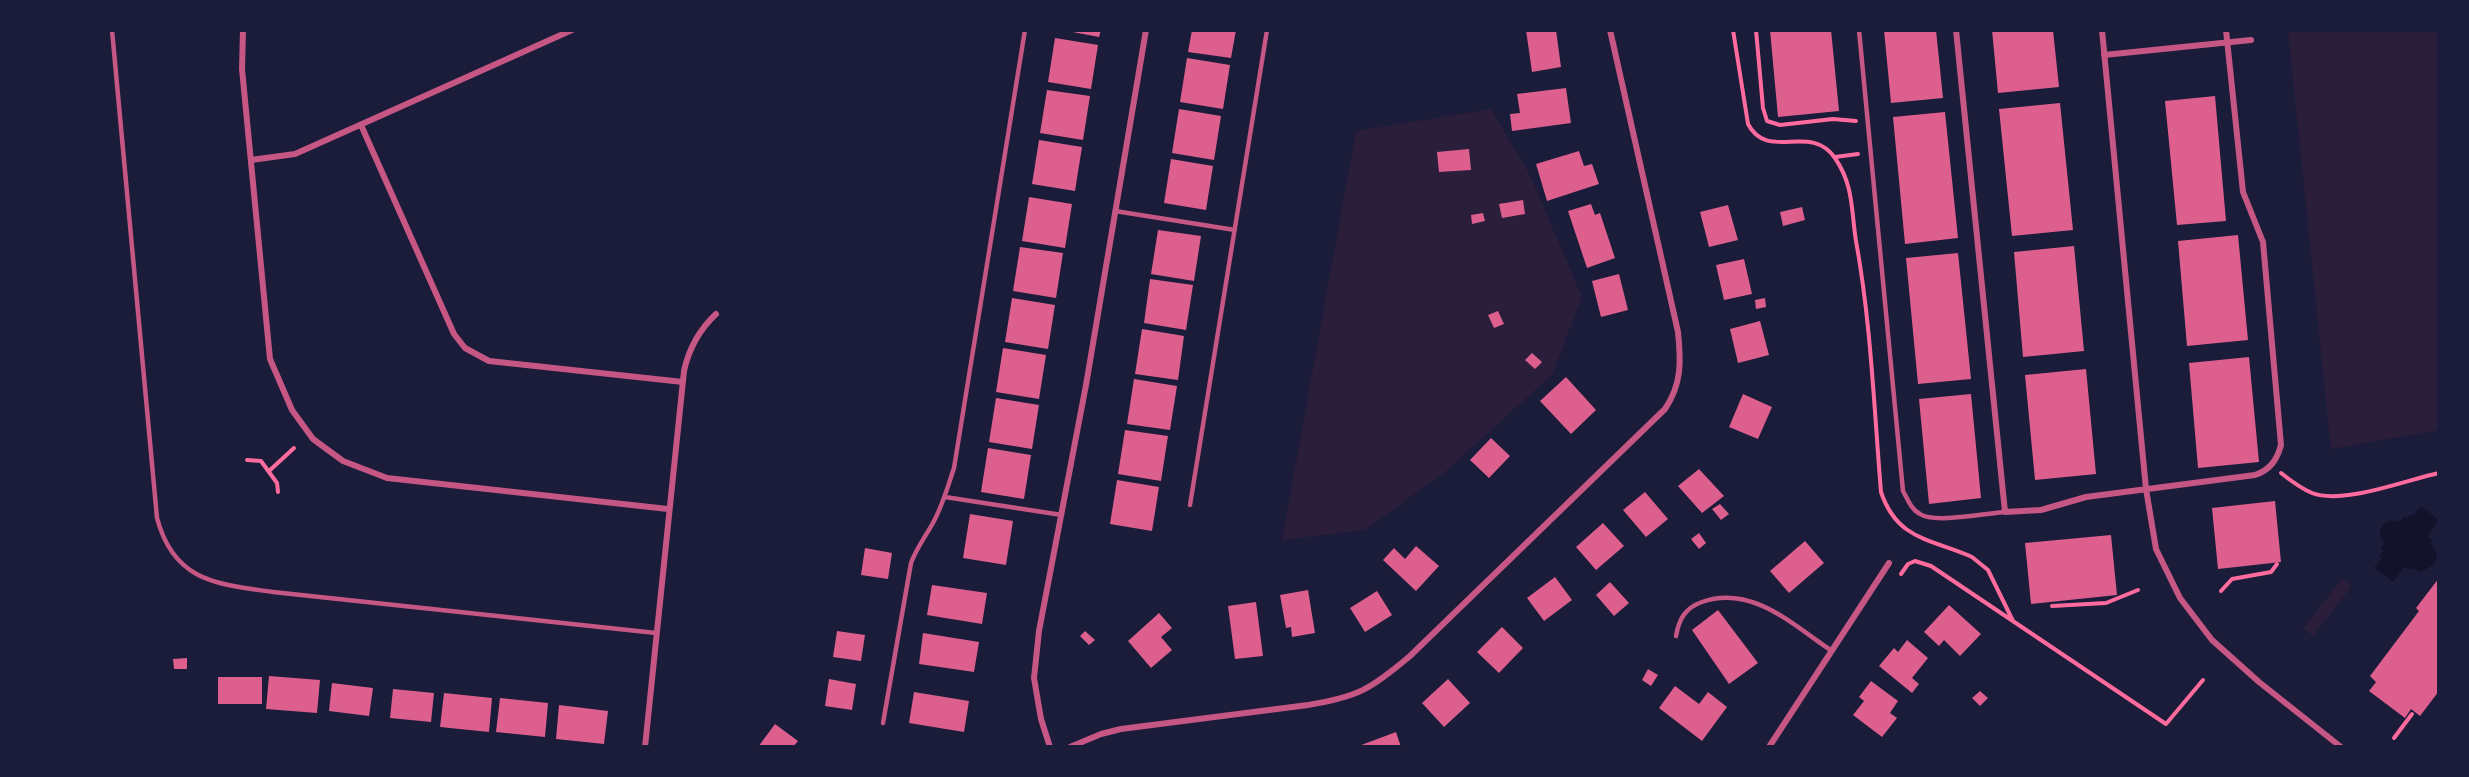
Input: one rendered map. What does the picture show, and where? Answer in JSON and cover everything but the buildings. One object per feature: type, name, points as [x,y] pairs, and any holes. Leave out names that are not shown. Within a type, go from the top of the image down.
[{"type":"street","points":[[243,30],[242,69],[270,359],[292,410],[313,439],[343,461],[387,478],[669,509]]},
{"type":"street","points":[[251,160],[296,154],[572,30]]},
{"type":"street","points":[[1050,747],[1041,719],[1034,678],[1040,632],[1086,385],[1146,30]]},
{"type":"street","points":[[1070,747],[1101,734],[1121,729],[1338,700],[1359,693],[1382,680],[1410,656],[1665,409],[1680,377],[1681,357],[1678,332],[1610,30]]},
{"type":"street","points":[[1956,30],[2005,512],[2041,510],[2086,497],[2255,475],[2265,472],[2278,457],[2281,445],[2263,242],[2243,192],[2226,30]]},
{"type":"street","points":[[2102,30],[2146,489],[2156,549],[2180,598],[2212,640],[2259,682],[2341,747]]},
{"type":"street","points":[[2104,55],[2251,40]]},
{"type":"street","points":[[361,125],[454,334],[465,348],[489,362],[683,382]]},
{"type":"street","points":[[645,747],[683,382],[692,345],[702,328],[716,314]]},
{"type":"street","points":[[1769,747],[1889,563]]},
{"type":"lane","points":[[112,30],[157,518],[166,544],[173,554],[202,578],[224,585],[656,633]]},
{"type":"lane","points":[[883,723],[911,563],[918,544],[933,522],[945,497],[954,468],[1024,30]]},
{"type":"lane","points":[[1190,505],[1267,30]]},
{"type":"lane","points":[[1859,30],[1904,491],[1911,506],[1921,515],[1936,518],[2005,512]]},
{"type":"lane","points":[[1115,211],[1235,230]]},
{"type":"lane","points":[[945,497],[1062,515]]},
{"type":"lane","points":[[1676,636],[1684,613],[1696,604],[1713,598],[1732,597],[1749,599],[1766,607],[1832,651]]},
{"type":"path","points":[[1733,30],[1748,124],[1754,135],[1772,143],[1816,142],[1824,146],[1834,157],[1850,188],[1862,268],[1881,492],[1886,506],[1894,520],[1905,530],[1963,552],[1983,563],[2013,621]]},
{"type":"path","points":[[1756,30],[1763,108],[1767,121],[1780,125],[1833,119],[1856,122]]},
{"type":"path","points":[[1834,157],[1859,154]]},
{"type":"path","points":[[269,471],[294,448]]},
{"type":"path","points":[[247,460],[261,461],[278,483],[278,492]]},
{"type":"path","points":[[2271,465],[2296,485],[2314,494],[2333,496],[2373,490],[2439,472]]},
{"type":"path","points":[[1899,578],[1908,564],[1915,561],[1922,562],[2166,724],[2203,680]]},
{"type":"path","points":[[2221,591],[2232,579],[2271,572],[2277,564]]},
{"type":"path","points":[[2052,606],[2106,603],[2138,590]]},
{"type":"path","points":[[2394,738],[2412,714]]},
{"type":"shaded area","points":[[2288,30],[2439,30],[2439,430],[2331,449]]},
{"type":"shaded area","points":[[1491,109],[1530,175],[1582,297],[1552,375],[1445,472],[1365,530],[1282,540],[1356,131]]},
{"type":"shaded area","points":[[2421,506],[2439,520],[2427,536],[2432,540],[2431,543],[2437,553],[2435,564],[2421,572],[2404,567],[2393,582],[2374,568],[2382,558],[2379,556],[2385,543],[2380,534],[2382,526],[2390,521],[2400,522],[2404,517],[2407,519],[2410,515],[2413,516]]},
{"type":"shaded area","points":[[2342,579],[2352,586],[2313,636],[2303,628]]}]
